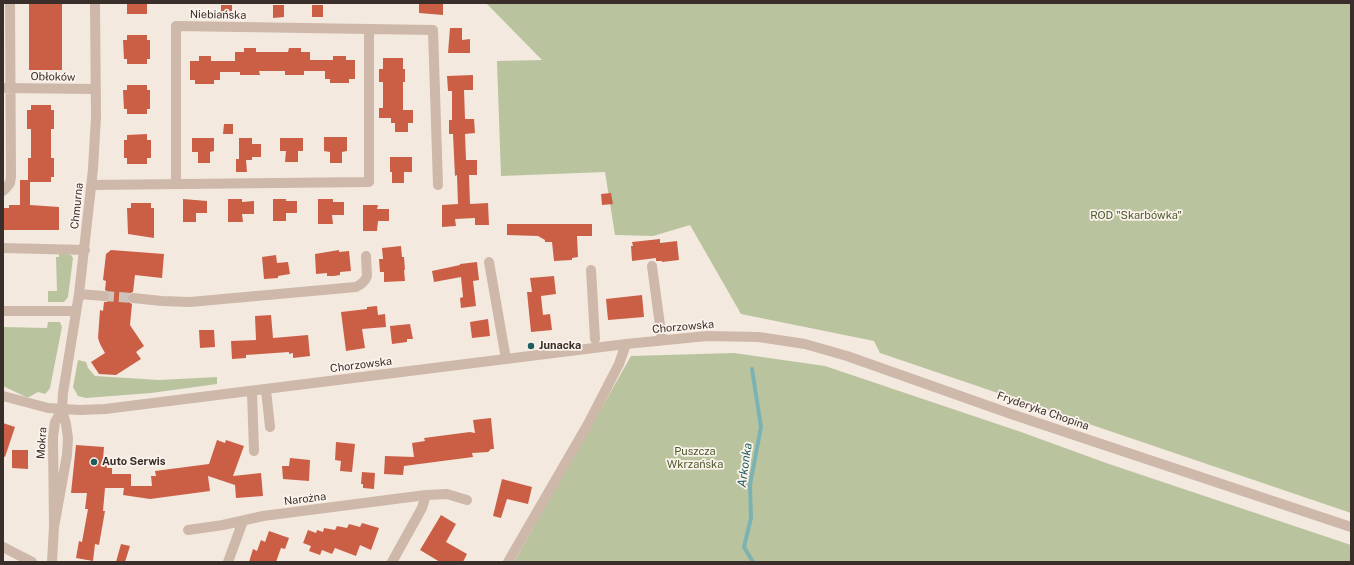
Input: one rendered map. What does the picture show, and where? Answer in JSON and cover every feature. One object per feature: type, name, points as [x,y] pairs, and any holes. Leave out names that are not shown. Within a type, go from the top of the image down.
[{"type":"street","points":[[3,191],[10,183],[11,177],[7,88],[10,3]]},
{"type":"street","name":"Chmurna","points":[[62,410],[65,373],[85,250],[95,144],[95,3]]},
{"type":"street","name":"Niebiańska","points":[[176,184],[176,26],[433,30],[438,185]]},
{"type":"street","points":[[91,185],[369,182],[369,29]]},
{"type":"street","name":"Obłoków","points":[[7,88],[96,89]]},
{"type":"street","points":[[3,248],[85,250]]},
{"type":"street","points":[[132,298],[190,302],[356,286],[361,284],[367,276],[366,256]]},
{"type":"street","points":[[489,262],[506,358]]},
{"type":"street","points":[[652,266],[662,340]]},
{"type":"street","points":[[591,270],[595,339]]},
{"type":"street","points":[[79,294],[104,296]]},
{"type":"street","points":[[3,311],[76,312]]},
{"type":"street","name":"Chorzowska","points":[[3,396],[33,405],[62,410],[105,409],[252,392],[506,358],[662,340],[724,336]]},
{"type":"street","name":"Fryderyka Chopina","points":[[724,336],[759,337],[781,340],[833,351],[1014,414],[1351,527]]},
{"type":"street","points":[[508,562],[588,424],[619,364],[626,344]]},
{"type":"street","points":[[266,390],[270,427]]},
{"type":"street","points":[[252,392],[254,451]]},
{"type":"street","name":"Mokra","points":[[52,562],[54,526],[52,437],[55,422],[62,410]]},
{"type":"street","name":"Mokra","points":[[54,526],[66,461],[68,438],[62,410]]},
{"type":"street","name":"Narożna","points":[[188,530],[223,525],[263,516],[426,495],[447,494],[467,500]]},
{"type":"street","points":[[392,562],[422,508],[426,495]]},
{"type":"street","points":[[228,562],[243,521]]},
{"type":"street","points":[[3,547],[32,562]]},
{"type":"green space","name":"ROD \"Skarbówka\"","points":[[486,3],[1351,3],[1351,513],[880,353],[874,341],[741,314],[690,225],[653,236],[615,235],[605,172],[501,176],[497,61],[542,60]]},
{"type":"green space","points":[[59,253],[71,255],[73,258],[68,297],[64,302],[48,302],[48,291],[57,291],[56,257],[59,257]]},
{"type":"green space","points":[[48,322],[60,322],[62,327],[50,388],[45,394],[38,392],[26,397],[3,386],[3,327],[47,328]]},
{"type":"green space","name":"Puszcza Wkrzańska","points":[[734,353],[825,366],[1021,432],[1109,464],[1351,545],[1351,562],[514,562],[631,356]]},
{"type":"green space","points":[[78,360],[86,362],[88,368],[95,376],[159,380],[217,377],[217,384],[151,393],[86,398],[78,396],[73,387]]},
{"type":"building","points":[[29,3],[62,3],[62,70],[29,70]]},
{"type":"building","points":[[127,3],[147,3],[147,14],[127,14]]},
{"type":"building","points":[[419,3],[443,3],[443,15],[419,13]]},
{"type":"building","points":[[221,5],[232,5],[232,18],[221,18]]},
{"type":"building","points":[[273,5],[284,5],[284,17],[273,18]]},
{"type":"building","points":[[312,5],[323,5],[323,17],[312,17]]},
{"type":"building","points":[[450,28],[462,28],[462,40],[470,39],[470,53],[448,53]]},
{"type":"building","points":[[127,35],[147,35],[147,40],[150,40],[150,59],[147,59],[147,64],[127,64],[127,59],[124,59],[123,40],[127,40]]},
{"type":"building","points":[[244,48],[256,48],[256,52],[288,52],[289,48],[301,48],[301,52],[310,52],[310,60],[333,60],[333,56],[346,56],[346,60],[355,60],[355,79],[349,79],[349,83],[330,83],[330,79],[325,79],[325,71],[304,71],[304,75],[285,75],[285,71],[259,71],[260,75],[240,75],[240,72],[220,72],[220,80],[214,80],[214,84],[195,84],[195,80],[190,80],[190,61],[199,61],[199,56],[211,56],[211,61],[235,61],[235,52],[244,52]]},
{"type":"building","points":[[383,58],[403,58],[405,82],[403,82],[403,110],[413,110],[413,123],[408,123],[408,132],[395,132],[395,123],[391,123],[391,118],[379,118],[379,108],[383,108],[383,82],[379,82],[379,69],[383,69]]},
{"type":"building","points":[[473,75],[473,90],[464,90],[465,119],[474,119],[475,133],[465,134],[466,160],[477,160],[477,175],[469,175],[470,204],[488,203],[489,225],[475,225],[475,218],[455,219],[456,226],[442,227],[442,205],[458,204],[453,134],[449,134],[449,120],[452,120],[452,91],[448,91],[447,76]]},
{"type":"building","points":[[127,85],[147,85],[147,90],[150,90],[150,109],[147,109],[147,114],[127,114],[127,109],[124,109],[123,90],[127,90]]},
{"type":"building","points":[[31,105],[51,105],[51,110],[54,110],[54,129],[51,129],[51,158],[54,158],[54,177],[51,177],[51,182],[30,182],[30,205],[59,207],[59,230],[3,230],[3,208],[9,208],[9,205],[20,205],[20,180],[28,180],[28,158],[31,158],[31,129],[27,129],[27,110],[31,110]]},
{"type":"building","points":[[224,124],[233,124],[233,134],[223,134]]},
{"type":"building","points":[[147,134],[147,140],[151,140],[151,158],[147,158],[147,164],[127,164],[127,158],[124,158],[124,140],[127,140],[127,135]]},
{"type":"building","points":[[324,137],[347,137],[347,151],[342,152],[342,163],[330,163],[330,152],[324,151]]},
{"type":"building","points":[[192,138],[214,138],[214,151],[210,152],[210,163],[198,163],[198,152],[192,152]]},
{"type":"building","points":[[239,138],[252,138],[252,144],[261,144],[261,157],[252,157],[252,160],[246,160],[247,172],[236,172],[236,159],[239,159]]},
{"type":"building","points":[[280,138],[303,138],[303,151],[298,151],[298,162],[285,162],[286,151],[280,151]]},
{"type":"building","points":[[390,157],[412,157],[412,172],[404,172],[404,183],[392,183]]},
{"type":"building","points":[[611,193],[613,204],[602,205],[601,194]]},
{"type":"building","points":[[183,199],[207,201],[207,213],[196,213],[196,222],[183,222]]},
{"type":"building","points":[[228,199],[242,199],[242,202],[254,201],[254,214],[242,214],[243,222],[228,222]]},
{"type":"building","points":[[273,199],[297,201],[297,213],[286,213],[286,221],[273,221]]},
{"type":"building","points":[[318,199],[333,199],[333,202],[344,202],[344,215],[332,215],[333,224],[318,224]]},
{"type":"building","points":[[131,203],[151,203],[151,208],[154,208],[154,238],[128,234],[127,208],[131,208]]},
{"type":"building","points":[[363,205],[378,205],[377,209],[389,209],[389,221],[378,221],[377,231],[363,231]]},
{"type":"building","points":[[507,224],[592,224],[592,236],[577,236],[578,257],[572,258],[572,260],[554,261],[552,242],[545,242],[545,240],[538,236],[507,235]]},
{"type":"building","points":[[660,239],[660,243],[677,241],[679,260],[662,262],[656,261],[656,258],[632,261],[632,242]]},
{"type":"building","points":[[401,246],[402,257],[404,257],[405,281],[384,282],[384,272],[380,272],[379,259],[383,259],[382,248]]},
{"type":"building","points":[[111,250],[164,254],[162,278],[135,275],[133,292],[128,294],[127,298],[127,301],[132,304],[130,325],[144,346],[136,352],[141,359],[116,375],[99,374],[91,362],[105,353],[98,338],[100,310],[103,311],[104,302],[107,302],[110,297],[110,293],[105,290],[106,281],[103,280],[106,254]]},
{"type":"building","points":[[339,250],[339,252],[349,251],[351,271],[340,272],[340,275],[334,276],[327,276],[327,273],[316,274],[315,254]]},
{"type":"building","points":[[276,255],[277,263],[288,262],[290,274],[278,276],[278,278],[264,279],[262,257]]},
{"type":"building","points":[[477,262],[479,280],[473,281],[476,306],[461,308],[460,298],[463,297],[461,277],[434,282],[432,271],[460,264]]},
{"type":"building","points":[[554,276],[556,294],[541,296],[543,315],[550,314],[552,330],[531,332],[527,292],[532,292],[530,278]]},
{"type":"building","points":[[642,295],[644,317],[608,320],[606,299]]},
{"type":"building","points":[[377,306],[378,315],[385,314],[386,327],[362,329],[365,348],[346,351],[341,312],[367,309],[367,307]]},
{"type":"building","points":[[271,315],[273,338],[308,335],[310,356],[293,358],[293,353],[289,354],[289,352],[246,355],[246,358],[232,359],[231,341],[256,340],[255,316]]},
{"type":"building","points":[[488,319],[490,336],[472,338],[470,322]]},
{"type":"building","points":[[410,324],[413,339],[407,339],[407,342],[392,344],[390,326]]},
{"type":"building","points":[[199,330],[214,330],[215,347],[200,348]]},
{"type":"building","points":[[491,418],[494,449],[491,449],[488,452],[472,453],[473,457],[404,466],[403,475],[384,474],[385,456],[414,457],[412,443],[425,441],[424,438],[470,432],[475,433],[473,420]]},
{"type":"building","points":[[3,423],[15,427],[5,457],[3,456]]},
{"type":"building","points":[[217,440],[225,443],[226,440],[244,446],[233,476],[261,473],[263,496],[236,498],[235,485],[208,476],[210,491],[150,499],[123,495],[124,488],[105,488],[103,511],[105,511],[99,545],[95,544],[93,561],[76,558],[79,541],[82,542],[88,509],[85,509],[87,493],[71,493],[76,445],[104,447],[103,459],[106,459],[107,468],[112,468],[112,474],[131,474],[131,486],[152,486],[151,476],[156,476],[155,471],[209,464]]},
{"type":"building","points":[[336,442],[355,444],[352,472],[340,471],[341,461],[335,460]]},
{"type":"building","points":[[12,450],[28,450],[28,469],[12,468]]},
{"type":"building","points":[[290,458],[310,460],[309,481],[283,479],[282,466],[289,466]]},
{"type":"building","points":[[362,472],[375,473],[374,489],[363,488],[363,484],[361,484]]},
{"type":"building","points":[[502,479],[532,487],[528,504],[507,499],[501,518],[493,516]]},
{"type":"building","points":[[441,515],[456,524],[446,542],[467,554],[463,562],[440,562],[420,550]]},
{"type":"building","points":[[362,523],[379,528],[371,550],[360,545],[356,556],[335,548],[332,554],[322,550],[320,555],[309,551],[311,546],[303,543],[308,530],[316,533],[317,530],[323,532],[324,528],[335,530],[337,526],[347,528],[349,524],[360,527]]},
{"type":"building","points":[[269,531],[289,538],[285,549],[281,548],[276,562],[249,562],[253,549],[257,551],[261,540],[265,542]]},
{"type":"building","points":[[121,544],[130,546],[125,562],[116,562]]},
{"type":"waterway","name":"Arkonka","points":[[752,369],[761,427],[750,485],[751,518],[744,547],[753,562]]},
{"type":"tunnel","points":[[104,296],[133,298]]},
{"type":"place","name":"Junacka","points":[[531,346]]},
{"type":"place","name":"Auto Serwis","points":[[94,462]]}]
